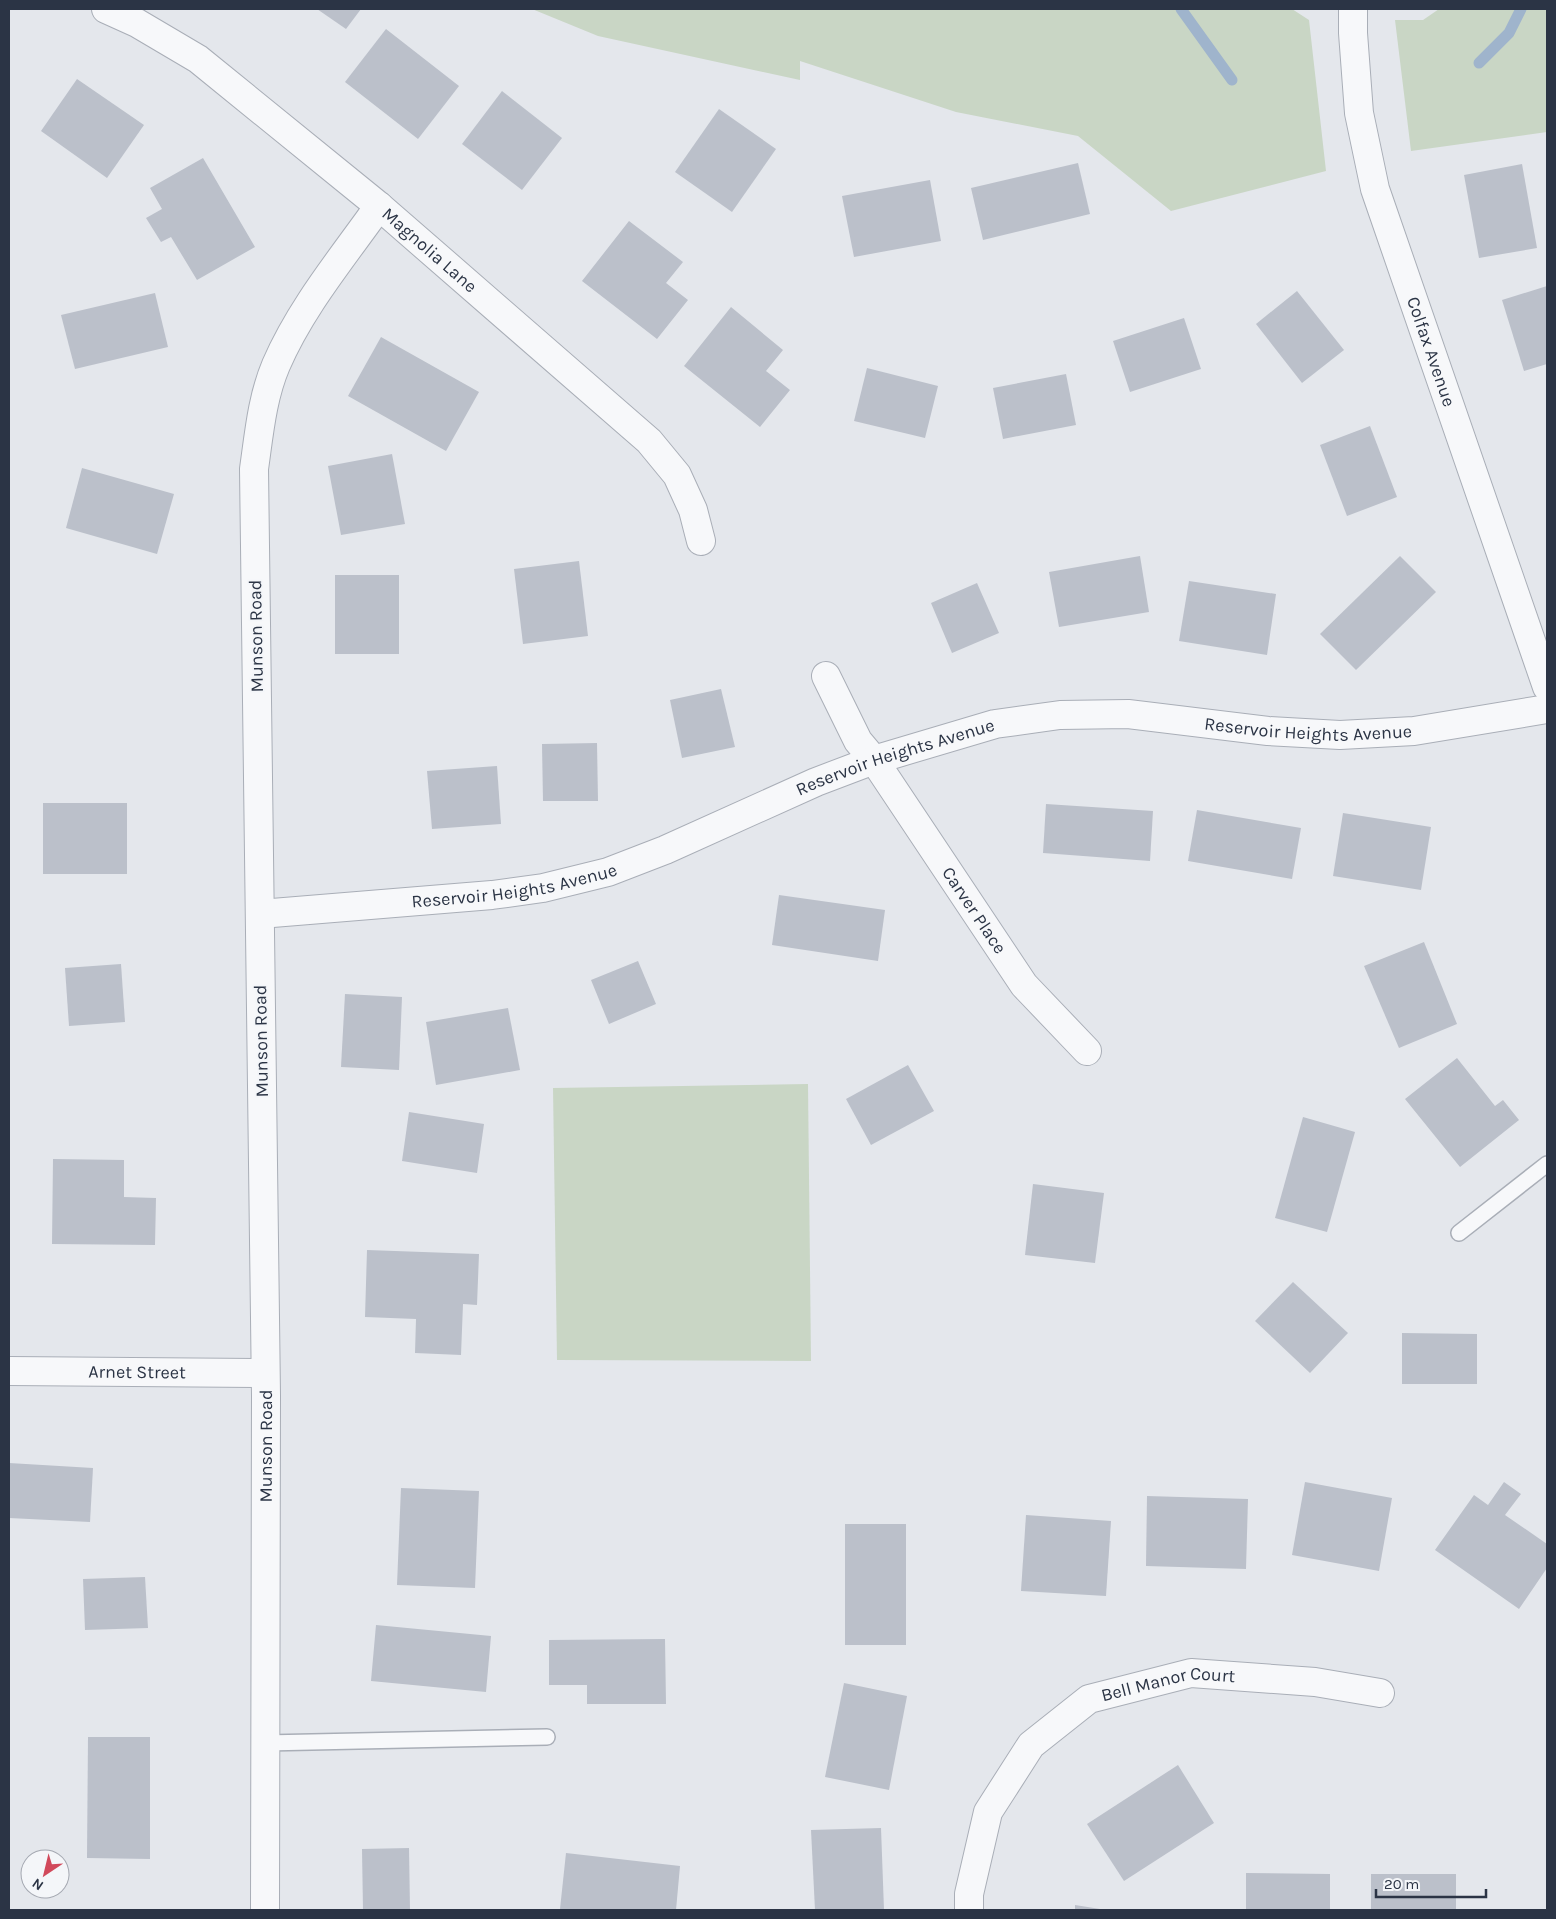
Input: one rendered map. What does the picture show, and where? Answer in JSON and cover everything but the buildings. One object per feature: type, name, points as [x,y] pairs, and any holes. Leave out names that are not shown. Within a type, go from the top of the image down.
[{"type":"street","name":"Magnolia Lane","points":[[106,9],[137,23],[198,59],[379,206],[649,441],[677,475],[693,510],[701,541]]},
{"type":"street","name":"Colfax Avenue","points":[[1353,9],[1352,33],[1359,113],[1375,189],[1547,687]]},
{"type":"street","name":"Munson Road","points":[[265,1910],[265,1373],[254,469],[261,417],[276,367],[299,319],[379,206]]},
{"type":"street","name":"Carver Place","points":[[826,676],[858,741],[874,760],[1024,985],[1086,1051]]},
{"type":"street","name":"Reservoir Heights Avenue","points":[[260,914],[492,896],[542,888],[608,872],[664,850],[816,782],[874,760],[995,724],[1060,715],[1128,714],[1268,731],[1340,735],[1414,731],[1547,709]]},
{"type":"street","name":"Arnet Street","points":[[9,1371],[265,1373]]},
{"type":"street","name":"Bell Manor Court","points":[[969,1910],[969,1894],[988,1812],[1030,1744],[1089,1699],[1191,1673],[1315,1682],[1380,1693]]},
{"type":"lane","points":[[1459,1233],[1547,1164]]},
{"type":"lane","points":[[265,1742],[547,1737]]},
{"type":"green space","points":[[532,9],[1292,9],[1309,20],[1326,171],[1171,211],[1078,136],[956,112],[800,61],[800,80],[598,36]]},
{"type":"green space","points":[[1439,9],[1547,9],[1547,132],[1411,151],[1395,20],[1423,20]]},
{"type":"green space","points":[[808,1084],[811,1361],[557,1360],[553,1088]]},
{"type":"waterway","points":[[1181,9],[1232,80]]},
{"type":"waterway","points":[[1479,63],[1509,33],[1521,9]]}]
